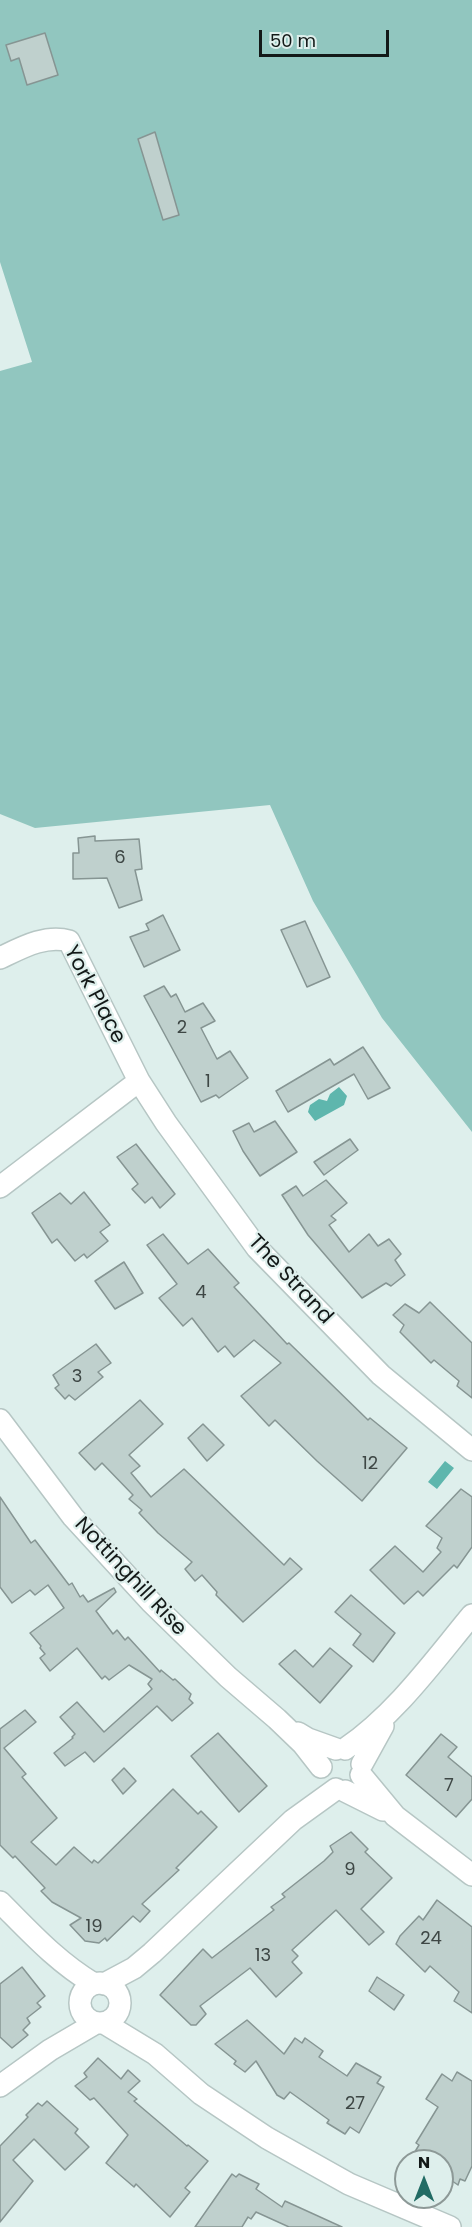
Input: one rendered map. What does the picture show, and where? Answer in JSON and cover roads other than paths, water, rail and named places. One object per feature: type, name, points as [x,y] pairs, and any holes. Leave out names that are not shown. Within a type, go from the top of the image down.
[{"type":"street","name":"York Place","points":[[0,958],[34,943],[59,938],[69,941],[139,1081]]},
{"type":"street","points":[[0,1188],[139,1081]]},
{"type":"street","name":"The Strand","points":[[139,1081],[166,1123],[257,1248],[381,1375],[472,1450]]},
{"type":"street","name":"Nottinghill Rise","points":[[0,1420],[73,1517],[151,1602],[228,1677],[303,1744],[331,1781],[394,1816],[472,1875]]},
{"type":"street","points":[[331,1781],[322,1761],[328,1753],[370,1732],[398,1703],[472,1616]]},
{"type":"street","points":[[331,1781],[356,1786],[374,1738],[398,1703]]},
{"type":"street","name":"Nottinghill Rise","points":[[277,1719],[308,1739],[340,1749]]},
{"type":"street","points":[[340,1749],[354,1753],[362,1769]]},
{"type":"street","name":"Nottinghill Rise","points":[[362,1769],[394,1816]]},
{"type":"street","points":[[93,2004],[152,1953],[294,1820],[331,1781]]},
{"type":"street","points":[[0,1902],[50,1953],[74,1972],[93,2004],[201,2094],[267,2138],[349,2184],[450,2227]]},
{"type":"street","points":[[93,2004],[116,2017],[121,2004],[152,1953]]},
{"type":"street","points":[[0,2086],[50,2050],[110,1984],[117,1991],[132,2028],[155,2054]]}]
